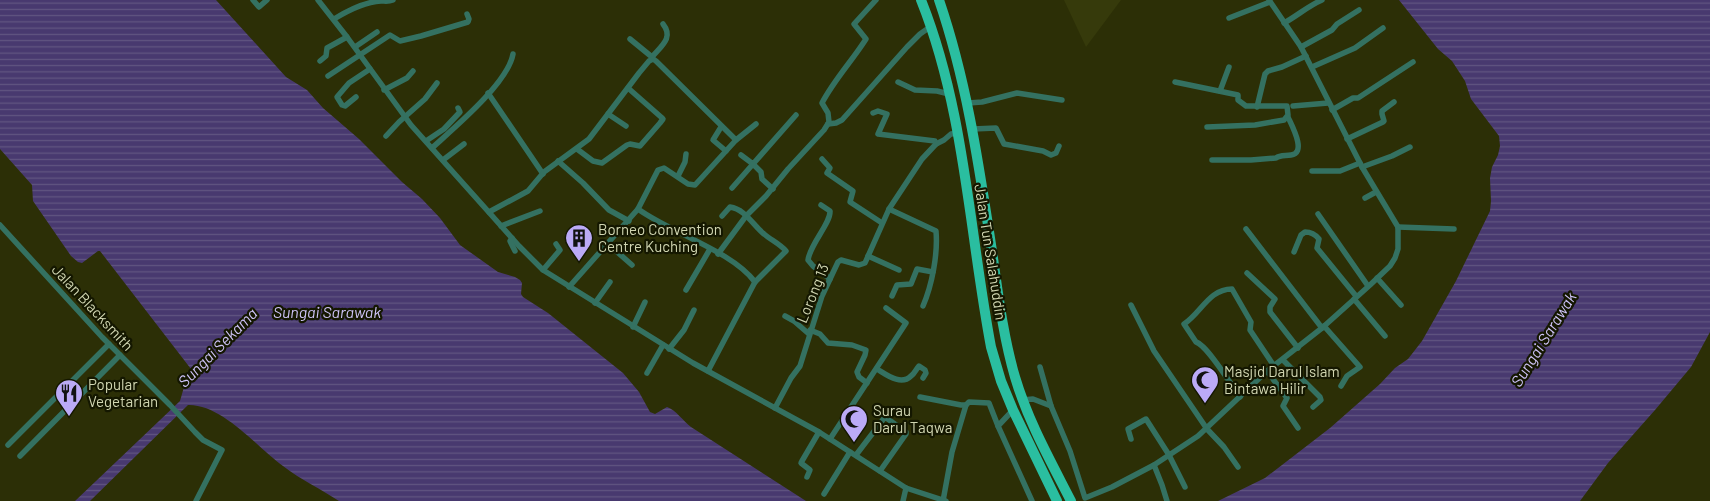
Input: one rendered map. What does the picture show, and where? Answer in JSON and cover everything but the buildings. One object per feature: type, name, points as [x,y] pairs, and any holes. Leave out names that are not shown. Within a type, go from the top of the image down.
[{"type":"highway","name":"Jalan Tun Salahuddin","points":[[921,0],[944,71],[958,133],[991,347],[1001,381],[1013,410],[1055,496]]},
{"type":"highway","name":"Jalan Tun Salahuddin","points":[[939,0],[968,102],[1006,340],[1014,376],[1033,427],[1063,486],[1073,501]]},
{"type":"street","points":[[253,0],[259,6],[267,0]]},
{"type":"street","points":[[318,0],[360,54],[405,118],[501,226],[543,270],[569,287],[669,349],[819,432],[906,488],[944,501],[952,452],[966,405]]},
{"type":"street","points":[[334,19],[357,7],[393,0]]},
{"type":"street","points":[[718,254],[746,216],[773,189],[828,124],[828,113],[822,103],[829,88],[866,39],[854,24],[876,0]]},
{"type":"street","points":[[1284,23],[1303,12],[1309,6],[1322,0]]},
{"type":"street","points":[[1073,501],[1086,499],[1112,488],[1154,465],[1207,429],[1267,371],[1323,327],[1377,278],[1390,266],[1395,258],[1398,248],[1398,227],[1361,165],[1301,47],[1269,1],[1229,18]]},
{"type":"street","points":[[1301,47],[1332,30],[1337,24],[1359,10]]},
{"type":"street","points":[[328,76],[390,35],[400,41],[421,36],[468,22],[467,14]]},
{"type":"street","points":[[489,212],[528,191],[558,161],[589,139],[667,39],[668,32],[663,24]]},
{"type":"street","points":[[828,124],[842,120],[907,47],[930,27]]},
{"type":"street","points":[[1312,67],[1355,48],[1383,28]]},
{"type":"street","points":[[354,47],[377,32]]},
{"type":"street","points":[[320,61],[326,56],[327,48],[347,37]]},
{"type":"street","points":[[630,39],[653,58],[736,140]]},
{"type":"street","points":[[432,148],[464,120],[488,93],[506,70],[513,54]]},
{"type":"street","points":[[1257,106],[1265,74],[1268,71],[1306,56]]},
{"type":"street","points":[[1332,110],[1353,98],[1358,98],[1413,62]]},
{"type":"street","points":[[1220,91],[1229,67]]},
{"type":"street","points":[[356,97],[345,106],[342,105],[337,97],[349,84],[370,69]]},
{"type":"street","points":[[384,90],[407,78],[413,71]]},
{"type":"street","points":[[898,82],[915,90],[937,91],[949,94]]},
{"type":"street","points":[[1175,82],[1238,95],[1238,100],[1241,104],[1287,106],[1288,117],[1298,144],[1299,149],[1297,153],[1294,155],[1251,160],[1212,160]]},
{"type":"street","points":[[386,136],[398,122],[425,99],[437,83]]},
{"type":"street","points":[[577,149],[593,161],[602,163],[630,144],[640,146],[660,123],[663,119],[628,88]]},
{"type":"street","points":[[488,93],[543,174]]},
{"type":"street","points":[[968,102],[982,102],[1017,94],[1062,100]]},
{"type":"street","points":[[1347,139],[1383,122],[1382,111],[1394,102]]},
{"type":"street","points":[[1293,106],[1328,103]]},
{"type":"street","points":[[426,141],[444,129],[460,112],[458,108]]},
{"type":"street","points":[[873,113],[878,111],[886,114],[878,134],[935,141],[938,143]]},
{"type":"street","points":[[608,114],[626,126]]},
{"type":"street","points":[[732,188],[796,115]]},
{"type":"street","points":[[1207,127],[1255,125],[1284,120],[1288,117]]},
{"type":"street","points":[[569,287],[629,221],[638,209],[658,170],[664,168],[688,184],[695,185],[736,140],[756,124]]},
{"type":"street","points":[[722,127],[713,140],[726,151]]},
{"type":"street","points":[[973,129],[996,128],[1004,144],[1043,150],[1051,155],[1056,153],[1059,146]]},
{"type":"street","points":[[899,270],[868,256],[882,223],[922,159],[938,143],[951,134],[958,133]]},
{"type":"street","points":[[443,160],[464,144]]},
{"type":"street","points":[[1312,171],[1340,171],[1392,156],[1410,147]]},
{"type":"street","points":[[678,176],[685,162],[686,154]]},
{"type":"street","points":[[742,155],[761,172],[762,179],[773,189]]},
{"type":"street","points":[[822,160],[830,168],[827,173],[853,191],[850,202],[882,223]]},
{"type":"street","points":[[558,161],[583,183],[608,210],[629,221]]},
{"type":"street","points":[[1365,198],[1376,192]]},
{"type":"street","points":[[821,204],[830,211],[830,216],[808,260],[830,279]]},
{"type":"street","points":[[708,371],[755,282],[786,251],[733,207],[730,207],[722,216]]},
{"type":"street","points":[[638,209],[710,249],[743,270],[755,282]]},
{"type":"street","points":[[889,209],[936,231],[933,272],[923,306]]},
{"type":"street","points":[[501,226],[540,211]]},
{"type":"street","points":[[1318,214],[1368,286]]},
{"type":"street","name":"Jalan Blacksmith","points":[[0,225],[109,344],[203,440],[222,450],[196,501]]},
{"type":"street","points":[[1398,227],[1454,229]]},
{"type":"street","points":[[1246,229],[1323,327],[1360,367],[1348,376],[1340,386]]},
{"type":"street","points":[[1294,252],[1301,235],[1305,232],[1312,232],[1316,235],[1319,239],[1317,248],[1385,336]]},
{"type":"street","points":[[512,238],[510,241],[515,251]]},
{"type":"street","points":[[607,243],[632,265]]},
{"type":"street","points":[[543,270],[560,250],[556,244]]},
{"type":"street","points":[[686,290],[710,249]]},
{"type":"street","name":"Lorong 13","points":[[775,408],[791,378],[800,366],[810,332],[838,262],[841,260],[862,265],[868,256]]},
{"type":"street","points":[[892,296],[897,285],[911,284],[917,269],[933,272]]},
{"type":"street","points":[[1247,273],[1275,299],[1270,307],[1270,312],[1298,348]]},
{"type":"street","points":[[1377,278],[1401,305]]},
{"type":"street","points":[[595,303],[610,282]]},
{"type":"street","points":[[1240,397],[1208,352],[1201,343],[1196,342],[1184,324],[1194,317],[1207,300],[1230,288],[1232,289],[1249,316],[1251,322],[1250,330],[1274,366]]},
{"type":"street","points":[[633,327],[645,302]]},
{"type":"street","points":[[1131,305],[1154,351],[1207,429],[1224,447],[1238,467]]},
{"type":"street","points":[[830,439],[906,323],[886,308]]},
{"type":"street","points":[[669,349],[684,330],[694,310]]},
{"type":"street","points":[[785,316],[810,332],[820,334],[828,343],[852,345],[866,350],[857,372],[859,377],[867,383]]},
{"type":"street","points":[[8,445],[109,344]]},
{"type":"street","points":[[647,373],[663,345]]},
{"type":"street","points":[[20,456],[120,355]]},
{"type":"street","points":[[1283,360],[1320,397],[1321,400],[1313,407]]},
{"type":"street","points":[[877,369],[892,378],[904,380],[913,375],[919,366],[925,370],[926,373],[923,378]]},
{"type":"street","points":[[1040,367],[1051,406],[1070,451],[1086,499]]},
{"type":"street","points":[[1267,371],[1287,398],[1283,406],[1298,428]]},
{"type":"street","points":[[920,397],[966,405],[969,402],[989,403],[1032,501]]},
{"type":"street","points":[[1022,400],[1033,399],[1051,406]]},
{"type":"street","points":[[998,426],[1013,410]]},
{"type":"street","points":[[824,494],[853,453],[885,417],[899,426],[906,434],[880,471]]},
{"type":"street","points":[[1130,439],[1128,429],[1146,419],[1169,455],[1185,487]]},
{"type":"street","points":[[807,477],[810,470],[802,461],[819,432]]},
{"type":"street","points":[[1154,465],[1167,501]]},
{"type":"street","points":[[903,501],[906,488]]},
{"type":"shaded area","points":[[1064,0],[1121,0],[1086,47]]},
{"type":"water","name":"Sungai Sarawak","points":[[0,0],[216,0],[286,77],[307,90],[323,108],[359,139],[422,199],[440,218],[460,245],[498,272],[520,280],[523,297],[548,313],[623,373],[639,392],[650,412],[655,414],[667,407],[670,408],[691,427],[806,501],[339,501],[290,471],[238,428],[214,411],[188,405],[90,501],[75,501],[180,401],[184,387],[182,382],[191,369],[100,251],[82,263],[71,256],[33,201],[32,185],[0,149]]},
{"type":"water","name":"Sungai Sarawak","points":[[1399,0],[1710,0],[1710,332],[1691,367],[1608,463],[1580,501],[1218,501],[1265,478],[1330,428],[1380,384],[1395,368],[1408,359],[1422,341],[1456,281],[1490,211],[1490,178],[1500,146],[1499,136],[1471,99],[1465,81],[1452,61],[1438,49]]},
{"type":"place","name":"Borneo Convention Centre Kuching","points":[[579,262]]},
{"type":"place","name":"Masjid Darul Islam Bintawa Hilir","points":[[1205,404]]},
{"type":"place","name":"Popular Vegetarian","points":[[69,417]]},
{"type":"place","name":"Surau Darul Taqwa","points":[[854,443]]},
{"type":"water label","name":"Sungai Sekama","points":[[217,347]]}]
